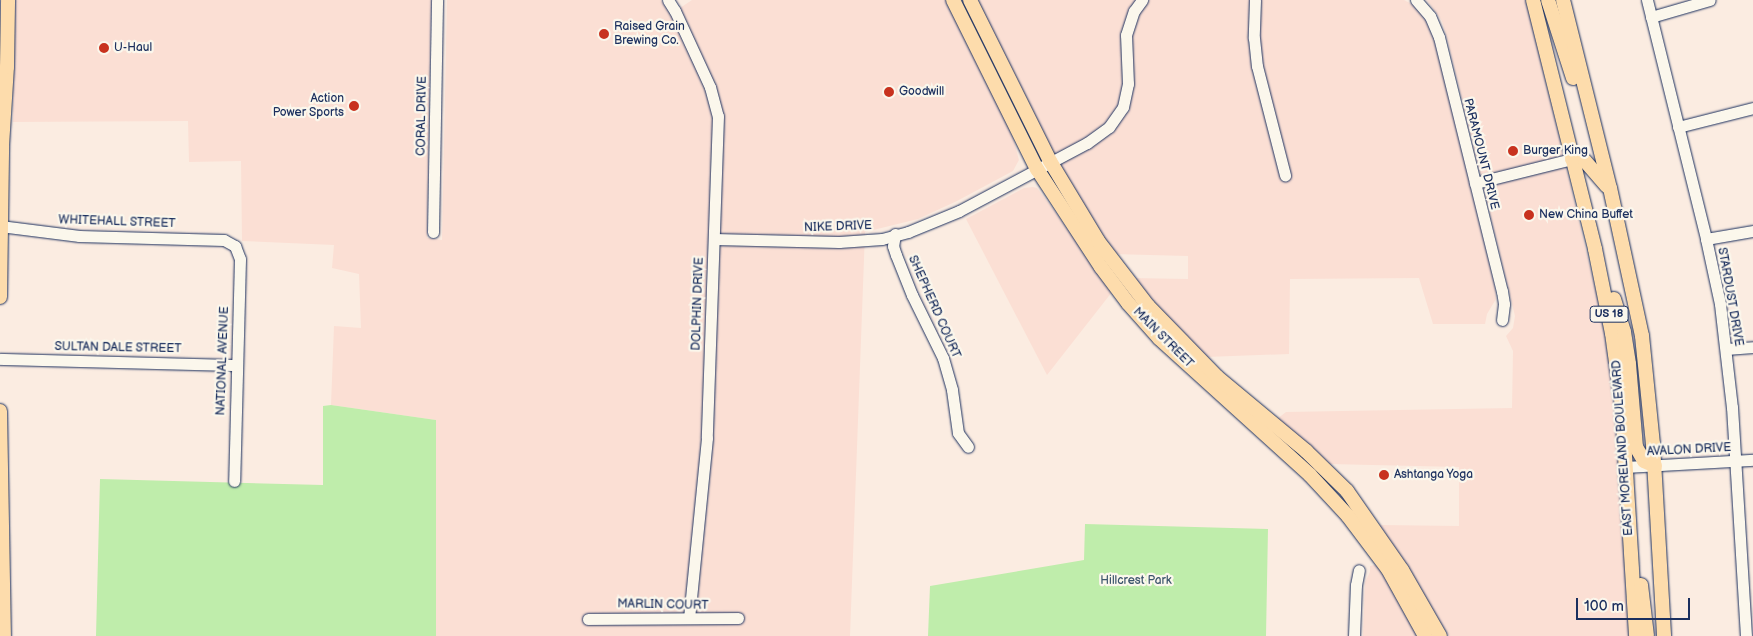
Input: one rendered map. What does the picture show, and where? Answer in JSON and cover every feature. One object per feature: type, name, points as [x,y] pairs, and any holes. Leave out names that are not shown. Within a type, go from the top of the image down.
[{"type":"main road","points":[[0,297],[8,0]]},
{"type":"main road","name":"MAIN STREET","points":[[953,0],[1037,169],[1085,245],[1128,304],[1159,338],[1287,445],[1312,457],[1359,506],[1402,570],[1440,636]]},
{"type":"main road","name":"MAIN STREET","points":[[970,0],[1050,161],[1098,241],[1148,306],[1287,445],[1302,468],[1348,516],[1388,569],[1423,633]]},
{"type":"main road","name":"EAST MORELAND BOULEVARD","points":[[1533,0],[1595,249],[1617,363],[1626,467],[1636,636]]},
{"type":"main road","name":"US 18","points":[[1548,0],[1582,105],[1594,127],[1610,188],[1642,336],[1655,466],[1664,636]]},
{"type":"main road","points":[[1563,0],[1594,127]]},
{"type":"main road","points":[[0,77],[5,99]]},
{"type":"main road","points":[[1572,159],[1585,161],[1610,188]]},
{"type":"main road","points":[[1085,245],[1094,246],[1113,270],[1126,278]]},
{"type":"main road","points":[[1595,249],[1624,332],[1636,447],[1644,460],[1655,466]]},
{"type":"main road","points":[[0,411],[4,636]]},
{"type":"main road","points":[[1302,468],[1312,457]]},
{"type":"main road","points":[[1348,516],[1359,506]]},
{"type":"main road","points":[[1631,553],[1640,582],[1647,636]]},
{"type":"street","name":"CORAL DRIVE","points":[[433,232],[437,0]]},
{"type":"street","points":[[1037,169],[1090,142],[1109,127],[1120,114],[1127,90],[1126,35],[1134,11],[1142,0]]},
{"type":"street","points":[[1255,0],[1254,38],[1258,66],[1285,175]]},
{"type":"street","name":"PARAMOUNT DRIVE","points":[[1416,0],[1430,16],[1439,37],[1502,291],[1504,304],[1502,320]]},
{"type":"street","name":"STARDUST DRIVE","points":[[1647,0],[1706,239],[1726,349],[1749,606],[1746,636]]},
{"type":"street","points":[[1651,16],[1710,0]]},
{"type":"street","name":"DOLPHIN DRIVE","points":[[673,2],[716,102],[718,116],[707,438],[689,618]]},
{"type":"street","points":[[1678,127],[1753,108]]},
{"type":"street","points":[[1475,183],[1572,159]]},
{"type":"street","name":"NIKE DRIVE","points":[[714,239],[854,242],[882,239],[908,232],[942,219],[1003,189],[1037,169]]},
{"type":"street","name":"WHITEHALL STREET","points":[[1,226],[79,236],[224,240],[232,244]]},
{"type":"street","points":[[1706,239],[1753,231]]},
{"type":"street","name":"SHEPHERD COURT","points":[[896,234],[894,246],[896,255],[912,295],[943,358],[952,390],[958,433],[968,447]]},
{"type":"street","name":"NATIONAL AVENUE","points":[[232,244],[238,252],[240,259],[234,481]]},
{"type":"street","points":[[1726,349],[1753,347]]},
{"type":"street","name":"SULTAN DALE STREET","points":[[0,359],[236,365]]},
{"type":"street","name":"AVALON DRIVE","points":[[1626,467],[1753,460]]},
{"type":"street","points":[[1354,636],[1356,585],[1359,570]]},
{"type":"street","name":"MARLIN COURT","points":[[588,619],[738,618]]},
{"type":"shaded area","points":[[13,0],[431,0],[427,238],[442,240],[447,0],[661,0],[671,14],[692,0],[947,0],[998,103],[1013,138],[1019,160],[1013,171],[957,201],[918,219],[865,232],[850,636],[436,636],[436,420],[331,405],[334,326],[361,328],[359,274],[332,268],[334,245],[242,241],[241,161],[189,162],[188,121],[13,122]]},
{"type":"shaded area","points":[[977,0],[1404,0],[1417,7],[1425,16],[1434,36],[1495,287],[1496,299],[1487,314],[1485,324],[1433,324],[1419,278],[1290,279],[1289,354],[1206,357],[1175,327],[1131,278],[1188,279],[1188,256],[1112,254],[1038,125]]},
{"type":"shaded area","points":[[1427,0],[1526,0],[1603,321],[1614,398],[1629,636],[1449,636],[1380,525],[1459,526],[1459,467],[1329,464],[1277,419],[1286,412],[1512,408],[1513,351],[1506,336],[1513,328],[1515,316],[1447,38],[1442,21]]},
{"type":"shaded area","points":[[1024,188],[1037,188],[1053,209],[1112,292],[1047,375],[966,219]]},
{"type":"shaded area","points":[[1379,564],[1420,636],[1363,636],[1365,582],[1370,572],[1370,566]]},
{"type":"green space","points":[[331,405],[436,420],[436,636],[96,636],[100,479],[323,485],[323,406]]},
{"type":"green space","name":"Hillcrest Park","points":[[1085,524],[1268,529],[1266,636],[928,636],[930,586],[1084,560]]},
{"type":"place","name":"Raised Grain Brewing Co.","points":[[604,34]]},
{"type":"place","name":"U-Haul","points":[[104,48]]},
{"type":"place","name":"Goodwill","points":[[889,92]]},
{"type":"place","name":"Action Power Sports","points":[[354,106]]},
{"type":"place","name":"Burger King","points":[[1513,151]]},
{"type":"place","name":"New China Buffet","points":[[1529,215]]},
{"type":"place","name":"Ashtanga Yoga","points":[[1384,475]]}]
